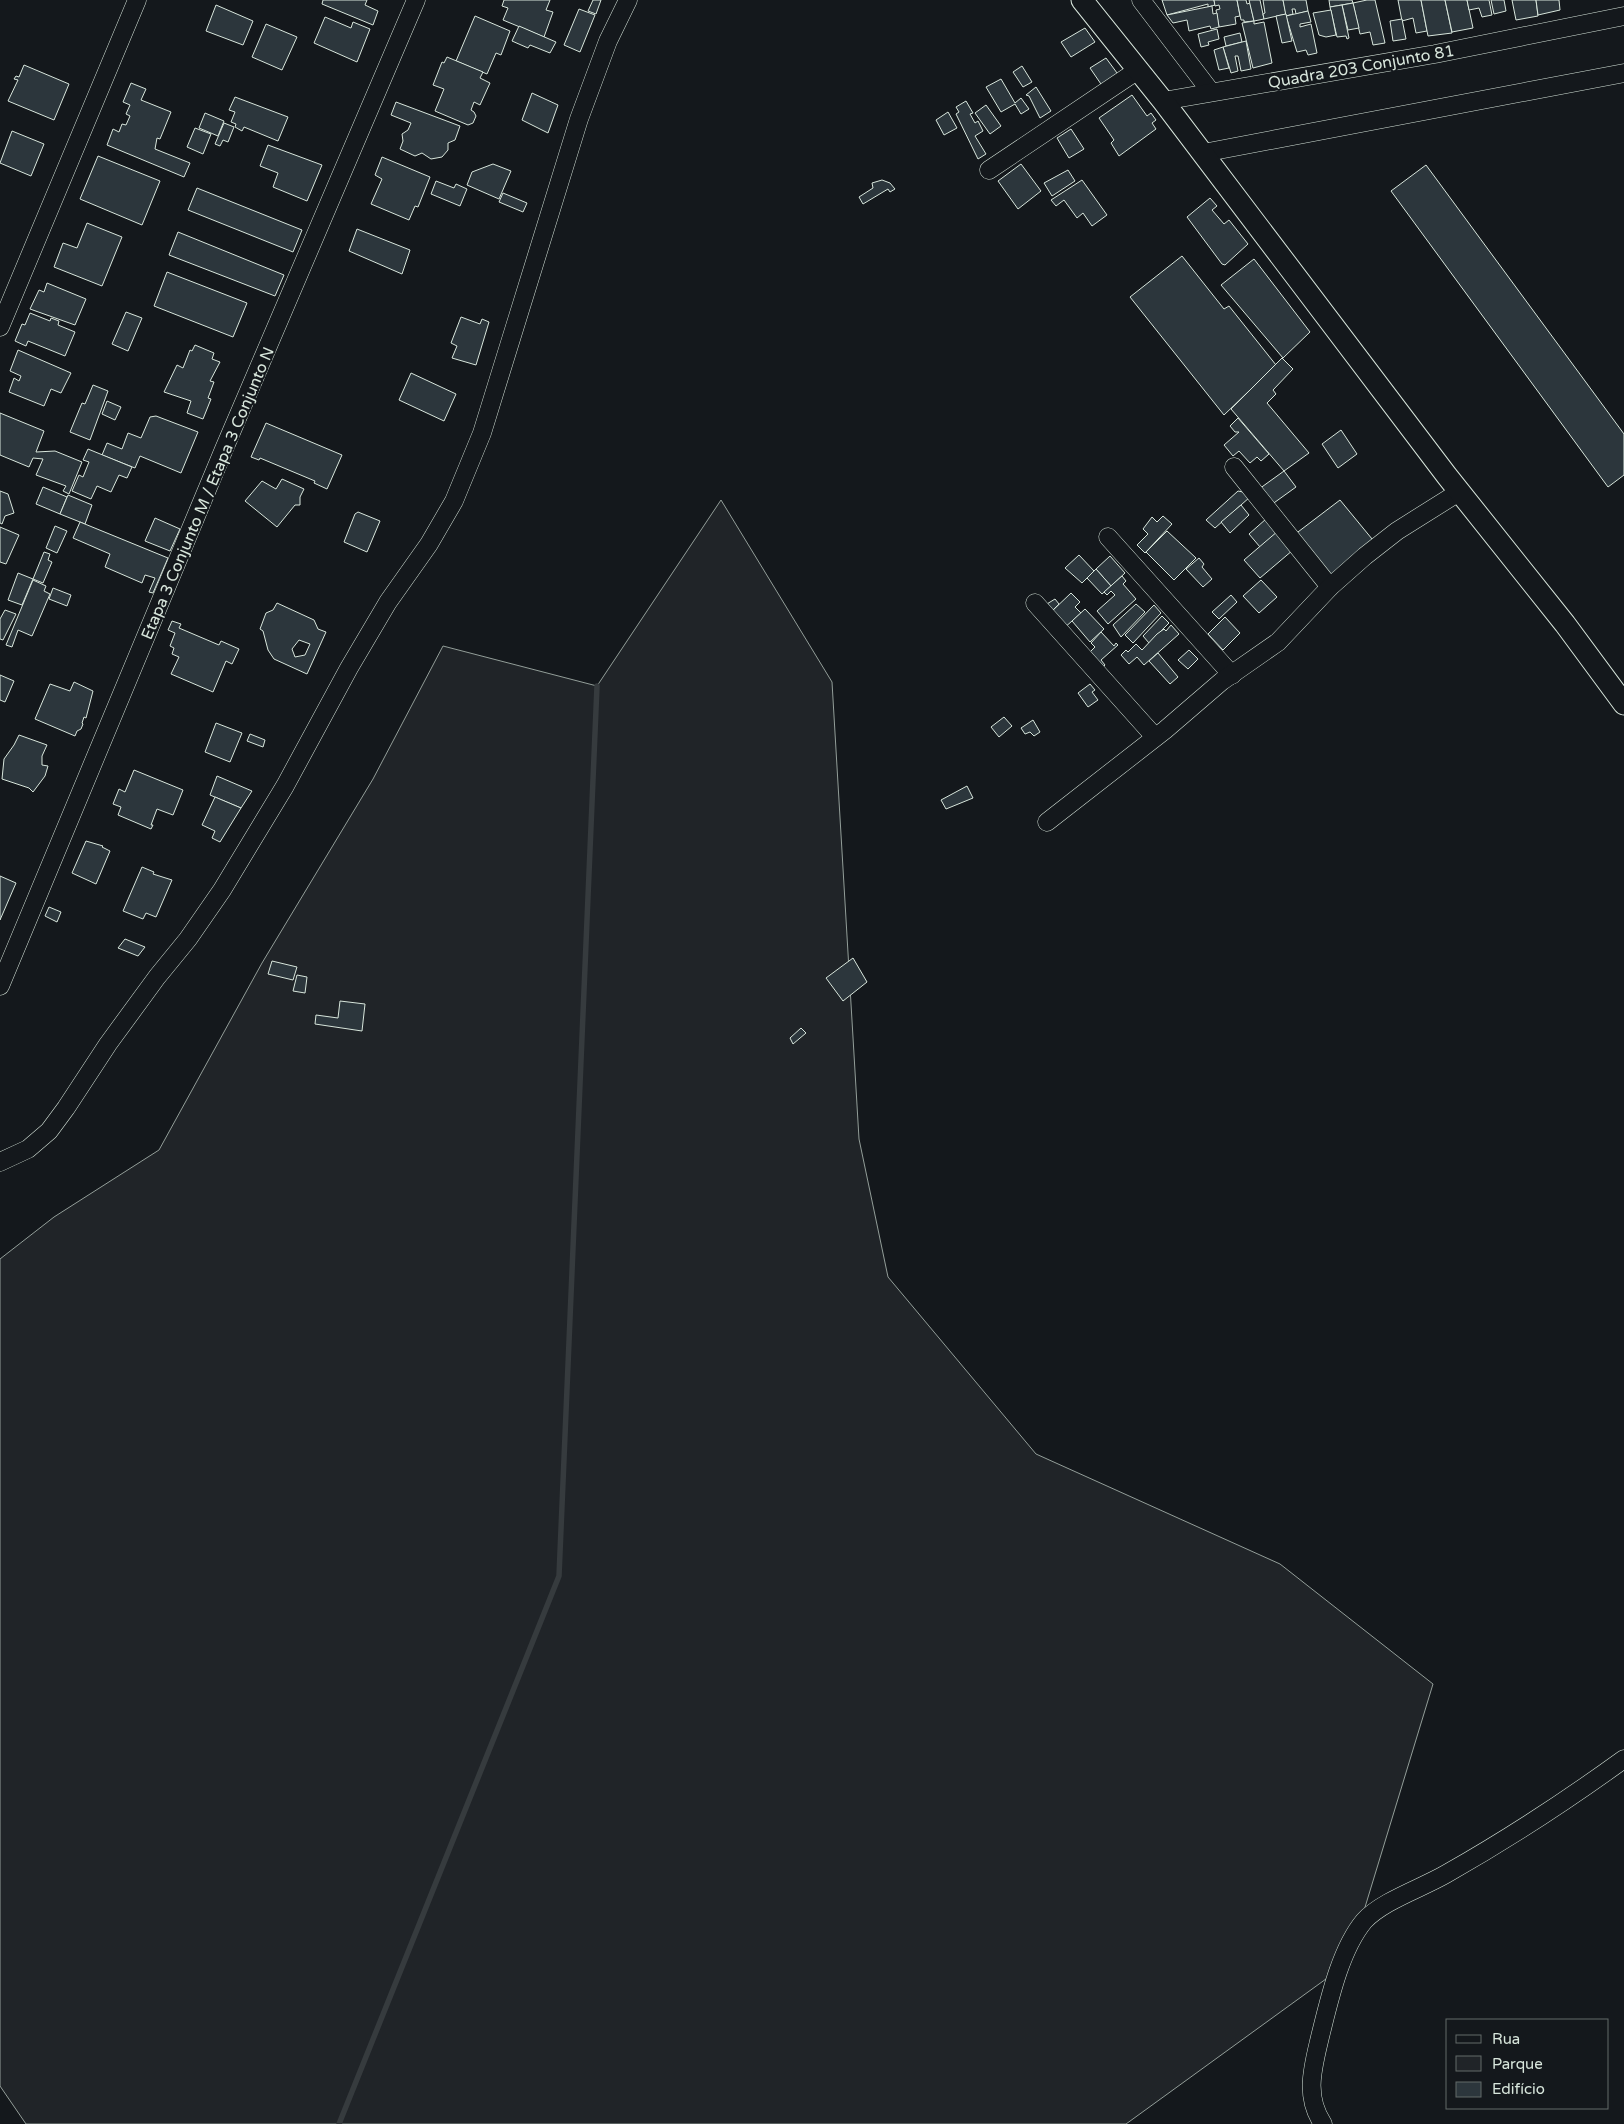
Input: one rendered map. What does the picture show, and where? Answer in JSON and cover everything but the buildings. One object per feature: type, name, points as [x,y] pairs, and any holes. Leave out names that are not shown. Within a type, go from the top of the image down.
[{"type":"street","points":[[0,327],[137,0]]},
{"type":"street","name":"Etapa 3 Conjunto M / Etapa 3 Conjunto N","points":[[0,986],[224,448],[416,0]]},
{"type":"street","points":[[0,1162],[28,1149],[49,1131],[108,1044],[194,931],[222,890],[285,786],[349,668],[388,602],[428,544],[454,501],[482,433],[579,119],[608,41],[628,0]]},
{"type":"street","points":[[1082,0],[1163,101],[1459,492],[1565,624],[1624,704]]},
{"type":"street","points":[[1141,0],[1211,92]]},
{"type":"street","name":"Quadra 203 Conjunto 81","points":[[1163,101],[1435,54],[1624,16]]},
{"type":"street","points":[[989,170],[1138,70]]},
{"type":"street","points":[[1202,152],[1624,73]]},
{"type":"street","points":[[1234,467],[1330,587]]},
{"type":"street","points":[[1047,822],[1232,674],[1287,634],[1330,587],[1397,531],[1459,492]]},
{"type":"street","points":[[1108,537],[1232,674]]},
{"type":"street","points":[[1035,603],[1155,737]]},
{"type":"street","points":[[1323,2124],[1312,2100],[1310,2082],[1315,2058],[1348,1947],[1366,1919],[1381,1908],[1445,1875],[1516,1834],[1624,1760]]},
{"type":"green space","points":[[721,500],[832,682],[859,1139],[888,1277],[1036,1454],[1280,1564],[1433,1684],[1348,1963],[1126,2124],[26,2124],[0,2086],[0,1259],[54,1217],[159,1150],[262,963],[373,779],[443,646],[597,686]]},
{"type":"waterway","points":[[339,2124],[559,1576],[597,686]]}]
